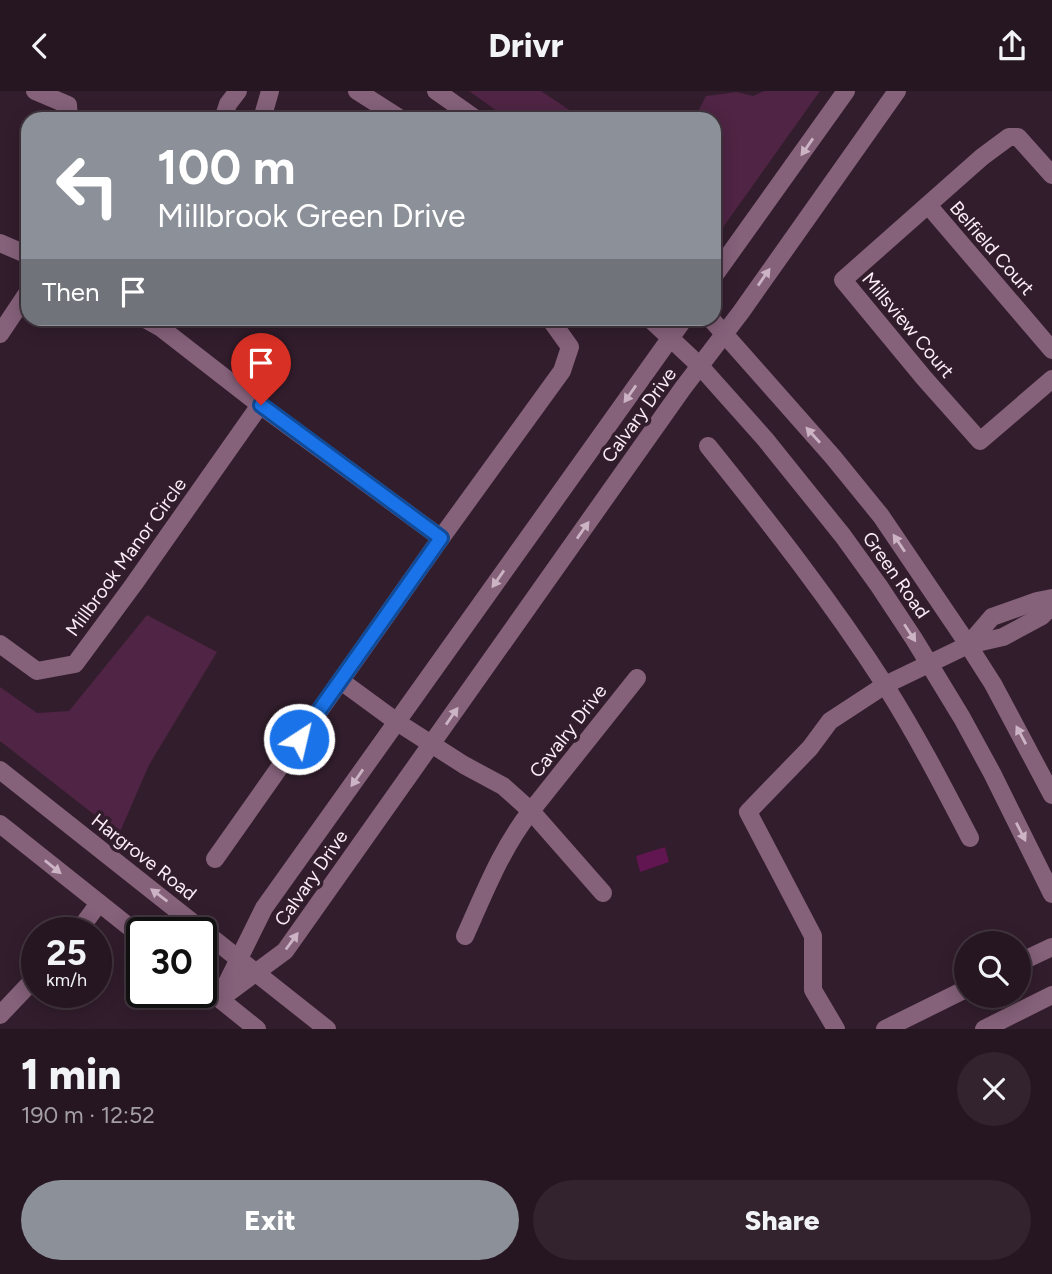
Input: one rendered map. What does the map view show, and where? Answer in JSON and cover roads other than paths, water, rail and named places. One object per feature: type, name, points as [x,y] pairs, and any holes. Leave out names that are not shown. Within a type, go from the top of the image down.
[{"type":"street","points":[[35,91],[68,105],[68,112]]},
{"type":"street","points":[[225,112],[238,91]]},
{"type":"street","points":[[264,112],[270,91]]},
{"type":"street","points":[[357,91],[390,112]]},
{"type":"street","points":[[436,91],[466,112]]},
{"type":"street","points":[[721,266],[846,91]]},
{"type":"street","name":"Calvary Drive","points":[[220,999],[285,951],[897,91]]},
{"type":"street","name":"Millsview Court","points":[[1052,175],[1018,137],[1009,137],[982,157],[843,280],[980,441],[1052,379]]},
{"type":"street","name":"Belfield Court","points":[[928,205],[1052,350]]},
{"type":"street","points":[[0,243],[21,252]]},
{"type":"street","points":[[0,334],[21,302]]},
{"type":"street","points":[[169,326],[261,405],[441,538]]},
{"type":"street","points":[[215,859],[562,371],[570,347],[555,326]]},
{"type":"street","name":"Green Road","points":[[657,326],[700,366],[765,439],[843,536],[879,586],[930,664],[978,746],[1052,894]]},
{"type":"street","name":"Calvary Drive","points":[[220,999],[264,908],[678,326]]},
{"type":"street","name":"Green Road","points":[[718,326],[834,457],[881,516],[968,645],[1052,795]]},
{"type":"street","name":"Millbrook Manor Circle","points":[[0,644],[37,671],[75,664],[261,405]]},
{"type":"street","points":[[708,446],[797,559],[885,685],[926,753],[970,838]]},
{"type":"street","points":[[968,645],[992,617],[1052,598]]},
{"type":"street","points":[[836,1029],[813,990],[813,936],[748,812],[810,748],[831,721],[885,685],[968,645],[1003,636],[1042,615],[1052,605]]},
{"type":"street","name":"Cavalry Drive","points":[[531,811],[637,678]]},
{"type":"street","points":[[341,681],[447,755],[503,786],[531,811],[603,893]]},
{"type":"street","name":"Hargrove Road","points":[[0,770],[327,1029]]},
{"type":"street","points":[[465,936],[494,874],[531,811]]},
{"type":"street","points":[[0,824],[126,924]]},
{"type":"street","points":[[89,917],[99,903]]},
{"type":"street","points":[[1031,957],[1052,947]]},
{"type":"street","points":[[0,1015],[21,993]]},
{"type":"street","points":[[885,1029],[954,995]]},
{"type":"street","points":[[984,1029],[1052,995]]},
{"type":"street","points":[[217,997],[257,1029]]}]
